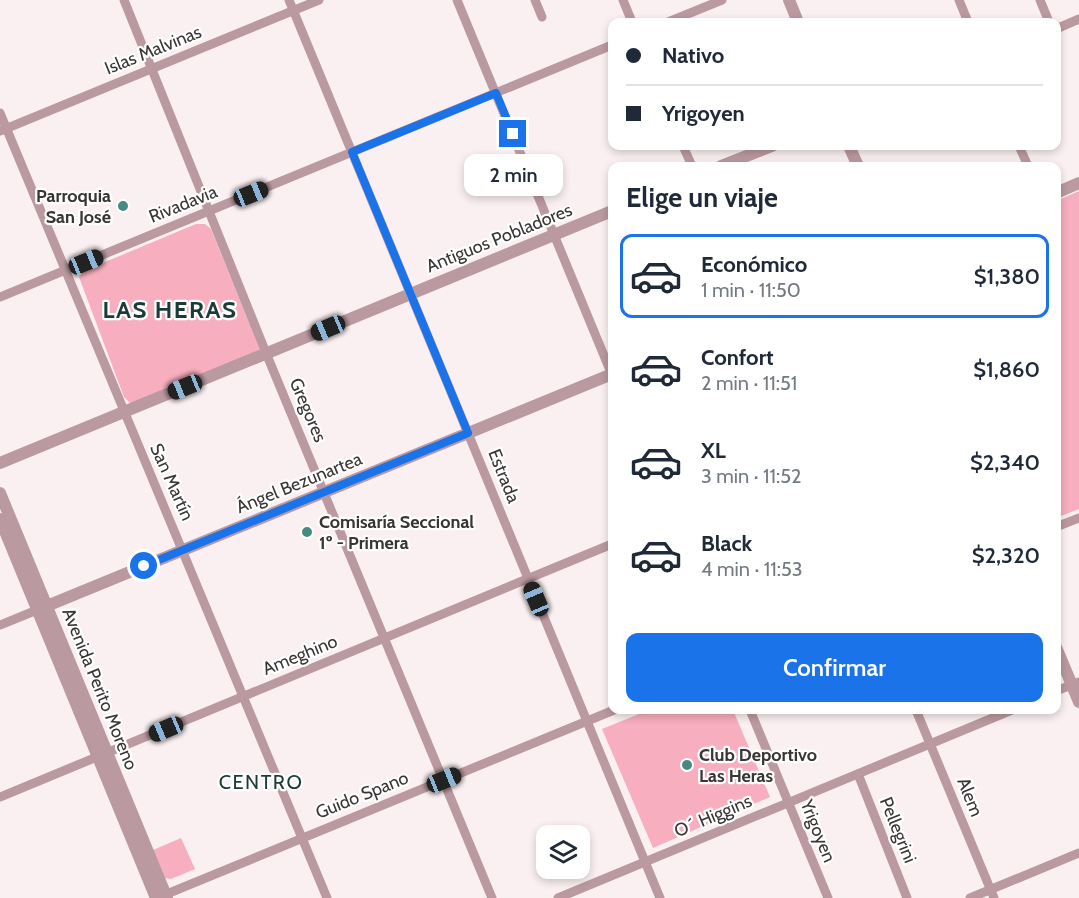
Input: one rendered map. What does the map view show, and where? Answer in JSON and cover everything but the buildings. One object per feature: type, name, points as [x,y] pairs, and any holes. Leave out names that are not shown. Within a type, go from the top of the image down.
[{"type":"street","name":"Gregores","points":[[124,0],[266,354],[326,492],[492,898]]},
{"type":"street","name":"Estrada","points":[[289,0],[660,898]]},
{"type":"street","name":"Islas Malvinas","points":[[3,130],[318,0]]},
{"type":"street","points":[[457,0],[608,364]]},
{"type":"street","points":[[535,0],[542,17]]},
{"type":"street","points":[[623,0],[630,18]]},
{"type":"street","points":[[678,18],[722,0]]},
{"type":"street","points":[[789,0],[796,18]]},
{"type":"street","points":[[959,0],[966,18]]},
{"type":"street","points":[[1040,0],[1047,18]]},
{"type":"street","points":[[1061,27],[1079,19]]},
{"type":"street","name":"Rivadavia","points":[[0,297],[608,47]]},
{"type":"street","name":"San Martín","points":[[0,113],[3,130],[184,550],[327,898]]},
{"type":"street","points":[[731,162],[762,150]]},
{"type":"street","points":[[1061,191],[1079,183]]},
{"type":"street","name":"Antiguos Pobladores","points":[[0,463],[608,213]]},
{"type":"street","name":"Ángel Bezunartea","points":[[0,625],[608,376]]},
{"type":"street","name":"Avenida Perito Moreno","points":[[0,493],[42,608],[161,897]]},
{"type":"street","points":[[1061,525],[1079,518]]},
{"type":"street","name":"Avenida Perito Moreno","points":[[0,519],[42,608]]},
{"type":"street","name":"Ameghino","points":[[0,797],[608,546]]},
{"type":"street","points":[[1061,656],[1075,683],[1079,702]]},
{"type":"street","points":[[1061,689],[1075,683]]},
{"type":"street","name":"Guido Spano","points":[[161,897],[608,712]]},
{"type":"street","name":"Yrigoyen","points":[[752,714],[828,898]]},
{"type":"street","name":"Alem","points":[[918,714],[992,894]]},
{"type":"street","name":"O´ Higgins","points":[[558,898],[1002,714]]},
{"type":"street","name":"Pellegrini","points":[[858,774],[907,898]]},
{"type":"street","points":[[969,898],[992,894],[1079,853]]},
{"type":"shaded area","points":[[1079,191],[1079,509],[1061,516],[1061,199]]},
{"type":"shaded area","points":[[196,224],[205,224],[211,229],[260,350],[132,405],[124,397],[79,277],[86,270]]},
{"type":"shaded area","name":"Club Deportivo Las Heras","points":[[639,714],[735,714],[770,797],[653,848],[602,729]]},
{"type":"shaded area","points":[[181,838],[195,869],[171,879],[165,878],[153,850]]},
{"type":"place","name":"Parroquia San José","points":[[123,206]]},
{"type":"place","name":"Comisaría Seccional 1º - Primera","points":[[307,532]]},
{"type":"place","name":"Club Deportivo Las Heras","points":[[687,765]]},
{"type":"district","name":"LAS HERAS","points":[[170,310]]},
{"type":"district","name":"CENTRO","points":[[261,782]]},
{"type":"route","points":[[144,566],[468,433],[352,152],[496,93],[513,134]]}]
